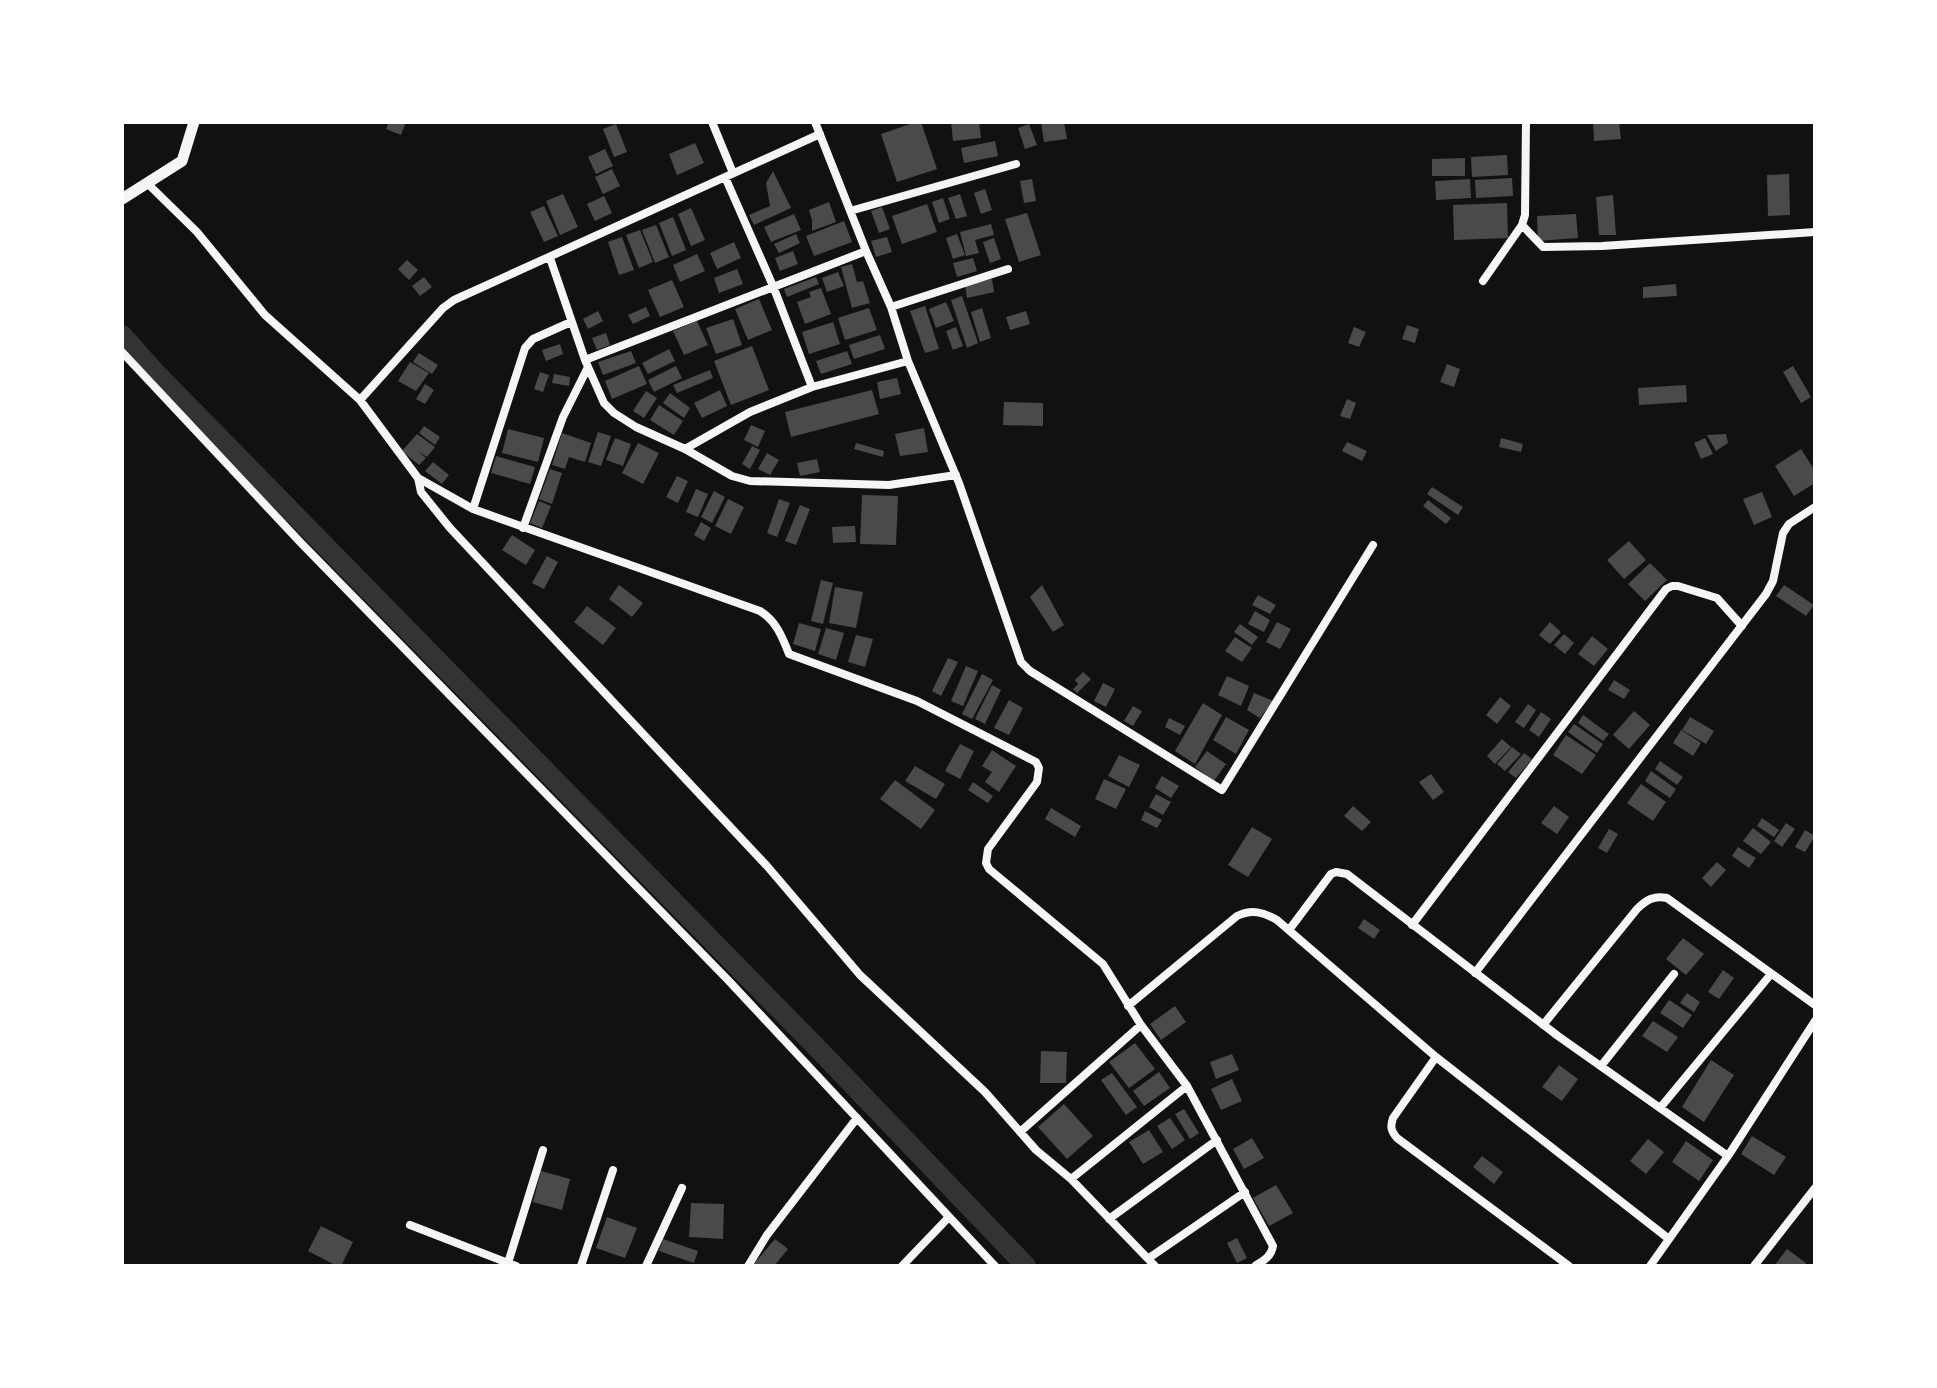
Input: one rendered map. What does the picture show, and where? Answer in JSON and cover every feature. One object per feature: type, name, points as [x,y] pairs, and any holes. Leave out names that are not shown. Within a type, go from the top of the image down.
[{"type":"street","points":[[122,199],[182,161],[194,122]]},
{"type":"street","points":[[712,122],[729,175],[812,387]]},
{"type":"street","points":[[815,122],[956,475],[1025,667],[1222,790],[1373,545]]},
{"type":"street","points":[[1483,281],[1522,225],[1525,215],[1526,122]]},
{"type":"street","points":[[360,400],[449,303],[820,134]]},
{"type":"street","points":[[850,211],[1016,164]]},
{"type":"street","points":[[147,183],[191,225],[265,315],[360,400],[418,478],[473,509],[760,611],[780,630],[789,654],[917,701],[1036,762],[1039,768],[1037,782],[988,849],[986,863],[989,869],[1103,964],[1141,1025],[1187,1086],[1273,1246],[1268,1258],[1255,1266]]},
{"type":"street","points":[[1522,225],[1543,247],[1815,232]]},
{"type":"street","points":[[523,528],[563,417],[586,364],[866,251]]},
{"type":"street","points":[[550,258],[586,364],[604,403],[636,427],[685,449],[732,476],[750,481],[889,485],[956,475]]},
{"type":"street","points":[[891,307],[1008,269]]},
{"type":"street","points":[[473,509],[525,348],[533,339],[571,322]]},
{"type":"street","points":[[122,352],[301,543],[728,980],[995,1266]]},
{"type":"street","points":[[685,449],[750,412],[812,387],[908,361]]},
{"type":"street","points":[[418,478],[421,492],[450,528],[767,866],[860,975],[985,1092],[1036,1150],[1071,1179],[1152,1262],[1245,1192]]},
{"type":"street","points":[[1475,973],[1766,594],[1773,581],[1783,533],[1789,524],[1815,507]]},
{"type":"street","points":[[1412,925],[1666,589],[1678,586],[1717,598],[1742,626]]},
{"type":"street","points":[[1289,930],[1331,874],[1347,874],[1543,1025],[1728,1156]]},
{"type":"street","points":[[1543,1025],[1637,909],[1652,897],[1667,898],[1815,1005]]},
{"type":"street","points":[[1128,1006],[1237,916],[1259,912],[1277,920],[1436,1057],[1669,1239]]},
{"type":"street","points":[[1601,1066],[1674,974]]},
{"type":"street","points":[[1660,1108],[1771,974]]},
{"type":"street","points":[[1650,1266],[1728,1156],[1815,1021]]},
{"type":"street","points":[[1020,1132],[1141,1025]]},
{"type":"street","points":[[1436,1057],[1393,1118],[1390,1126],[1392,1133],[1569,1266]]},
{"type":"street","points":[[1071,1179],[1187,1086]]},
{"type":"street","points":[[748,1266],[767,1235],[857,1118]]},
{"type":"street","points":[[1109,1219],[1217,1140]]},
{"type":"street","points":[[410,1225],[512,1264],[543,1150]]},
{"type":"street","points":[[581,1266],[613,1170]]},
{"type":"street","points":[[646,1266],[682,1188]]},
{"type":"street","points":[[1754,1266],[1815,1188]]},
{"type":"street","points":[[902,1266],[949,1217]]},
{"type":"building","points":[[389,122],[406,122],[401,135],[386,129]]},
{"type":"building","points":[[921,122],[937,169],[897,182],[881,134]]},
{"type":"building","points":[[951,122],[979,122],[981,138],[953,141]]},
{"type":"building","points":[[1041,122],[1064,122],[1067,139],[1044,142]]},
{"type":"building","points":[[1593,122],[1619,122],[1621,139],[1594,141]]},
{"type":"building","points":[[616,124],[627,152],[614,157],[603,129]]},
{"type":"building","points":[[1029,124],[1037,145],[1025,149],[1018,128]]},
{"type":"building","points":[[995,141],[998,156],[964,163],[961,148]]},
{"type":"building","points":[[695,143],[704,163],[677,175],[669,154]]},
{"type":"building","points":[[605,149],[613,166],[596,174],[588,157]]},
{"type":"building","points":[[1507,155],[1508,175],[1472,177],[1471,157]]},
{"type":"building","points":[[1465,158],[1465,176],[1432,176],[1432,159]]},
{"type":"building","points":[[612,169],[620,186],[603,194],[595,177]]},
{"type":"building","points":[[773,171],[791,208],[754,225],[749,215],[770,206],[766,183]]},
{"type":"building","points":[[1789,174],[1790,215],[1768,216],[1767,175]]},
{"type":"building","points":[[1512,178],[1513,196],[1476,198],[1475,180]]},
{"type":"building","points":[[1032,179],[1036,201],[1024,203],[1020,181]]},
{"type":"building","points":[[1470,179],[1471,198],[1436,200],[1435,181]]},
{"type":"building","points":[[985,189],[992,210],[981,214],[974,193]]},
{"type":"building","points":[[563,194],[578,227],[560,235],[546,201]]},
{"type":"building","points":[[960,194],[967,216],[956,219],[948,198]]},
{"type":"building","points":[[1613,195],[1616,235],[1599,235],[1596,197]]},
{"type":"building","points":[[604,196],[612,213],[595,221],[587,204]]},
{"type":"building","points":[[943,198],[950,219],[939,223],[932,202]]},
{"type":"building","points":[[829,202],[836,222],[812,231],[809,210]]},
{"type":"building","points":[[1507,203],[1508,238],[1454,240],[1453,205]]},
{"type":"building","points":[[927,204],[937,232],[902,244],[892,216]]},
{"type":"building","points":[[544,206],[558,236],[544,242],[530,212]]},
{"type":"building","points":[[882,207],[890,229],[879,233],[871,211]]},
{"type":"building","points":[[691,208],[705,240],[691,246],[678,214]]},
{"type":"building","points":[[1027,213],[1041,255],[1019,262],[1005,219]]},
{"type":"building","points":[[794,214],[801,230],[771,242],[764,227]]},
{"type":"building","points":[[1576,214],[1578,238],[1538,241],[1537,216]]},
{"type":"building","points":[[673,217],[686,250],[672,256],[659,223]]},
{"type":"building","points":[[844,221],[852,242],[814,256],[806,236]]},
{"type":"building","points":[[991,224],[994,235],[975,240],[979,253],[966,256],[960,232]]},
{"type":"building","points":[[656,225],[669,257],[655,263],[642,230]]},
{"type":"building","points":[[640,230],[653,262],[639,268],[626,235]]},
{"type":"building","points":[[796,234],[800,243],[779,253],[774,244]]},
{"type":"building","points":[[957,234],[965,255],[953,259],[946,238]]},
{"type":"building","points":[[622,237],[634,270],[619,275],[608,242]]},
{"type":"building","points":[[887,237],[892,252],[876,257],[871,241]]},
{"type":"building","points":[[994,238],[1001,259],[990,263],[983,242]]},
{"type":"building","points":[[734,242],[741,258],[717,269],[710,253]]},
{"type":"building","points":[[793,251],[798,264],[780,271],[775,258]]},
{"type":"building","points":[[697,254],[705,271],[680,282],[673,265]]},
{"type":"building","points":[[973,258],[977,271],[957,277],[953,263]]},
{"type":"building","points":[[407,260],[418,270],[409,280],[398,269]]},
{"type":"building","points":[[852,264],[857,282],[863,281],[870,303],[852,308],[841,267]]},
{"type":"building","points":[[737,269],[743,284],[719,293],[714,278]]},
{"type":"building","points":[[838,272],[844,286],[827,292],[822,278]]},
{"type":"building","points":[[424,277],[432,287],[420,296],[412,286]]},
{"type":"building","points":[[816,277],[819,284],[787,297],[784,289]]},
{"type":"building","points":[[992,279],[994,292],[967,298],[965,285]]},
{"type":"building","points":[[672,280],[684,307],[660,317],[648,290]]},
{"type":"building","points":[[1676,284],[1677,296],[1643,298],[1643,287]]},
{"type":"building","points":[[821,288],[831,314],[805,324],[797,302],[811,297],[809,292]]},
{"type":"building","points":[[962,296],[978,343],[967,348],[951,300]]},
{"type":"building","points":[[759,299],[772,330],[748,340],[735,309]]},
{"type":"building","points":[[946,302],[954,321],[936,328],[929,309]]},
{"type":"building","points":[[925,306],[939,349],[925,353],[910,311]]},
{"type":"building","points":[[646,307],[650,316],[633,324],[628,315]]},
{"type":"building","points":[[869,308],[877,330],[845,340],[838,318]]},
{"type":"building","points":[[982,308],[991,338],[980,342],[971,312]]},
{"type":"building","points":[[598,311],[603,321],[588,329],[583,319]]},
{"type":"building","points":[[1026,311],[1030,324],[1010,330],[1006,317]]},
{"type":"building","points":[[733,319],[742,345],[716,354],[706,328]]},
{"type":"building","points":[[697,321],[708,345],[684,355],[673,331]]},
{"type":"building","points":[[833,322],[840,344],[809,354],[802,332]]},
{"type":"building","points":[[1407,325],[1419,329],[1415,343],[1402,339]]},
{"type":"building","points":[[956,327],[963,346],[953,350],[946,331]]},
{"type":"building","points":[[1354,327],[1366,332],[1359,347],[1348,343]]},
{"type":"building","points":[[606,333],[610,345],[597,350],[592,338]]},
{"type":"building","points":[[880,335],[885,349],[854,359],[849,345]]},
{"type":"building","points":[[560,344],[563,354],[546,361],[542,350]]},
{"type":"building","points":[[752,346],[769,390],[731,405],[714,361]]},
{"type":"building","points":[[669,349],[675,361],[648,374],[642,363]]},
{"type":"building","points":[[631,351],[636,363],[603,375],[598,362]]},
{"type":"building","points":[[847,351],[852,364],[821,374],[816,361]]},
{"type":"building","points":[[419,353],[438,365],[432,374],[413,362]]},
{"type":"building","points":[[410,362],[429,373],[416,391],[398,381]]},
{"type":"building","points":[[1447,364],[1460,369],[1454,387],[1440,382]]},
{"type":"building","points":[[639,366],[647,384],[612,399],[605,381]]},
{"type":"building","points":[[676,366],[682,378],[654,392],[648,380]]},
{"type":"building","points":[[1793,366],[1811,397],[1801,403],[1783,372]]},
{"type":"building","points":[[710,370],[713,378],[677,393],[673,385]]},
{"type":"building","points":[[540,372],[549,375],[543,392],[534,389]]},
{"type":"building","points":[[554,374],[570,377],[569,386],[552,383]]},
{"type":"building","points":[[897,378],[901,394],[880,399],[877,382]]},
{"type":"building","points":[[425,384],[434,390],[425,404],[416,399]]},
{"type":"building","points":[[1686,385],[1687,402],[1639,405],[1638,388]]},
{"type":"building","points":[[720,390],[727,406],[702,418],[694,403]]},
{"type":"building","points":[[872,390],[879,414],[791,437],[785,412]]},
{"type":"building","points":[[646,391],[657,398],[644,418],[633,411]]},
{"type":"building","points":[[670,393],[690,408],[684,418],[663,403]]},
{"type":"building","points":[[1347,399],[1356,403],[1350,419],[1340,416]]},
{"type":"building","points":[[1004,402],[1043,403],[1043,426],[1003,425]]},
{"type":"building","points":[[659,405],[683,421],[674,435],[650,420]]},
{"type":"building","points":[[751,425],[765,431],[758,447],[744,440]]},
{"type":"building","points":[[424,426],[440,437],[435,445],[419,433]]},
{"type":"building","points":[[924,428],[928,452],[900,456],[895,434]]},
{"type":"building","points":[[508,429],[544,438],[538,462],[502,453]]},
{"type":"building","points":[[598,432],[611,436],[601,466],[588,462]]},
{"type":"building","points":[[562,433],[591,443],[585,462],[569,457],[565,469],[552,465]]},
{"type":"building","points":[[417,434],[435,447],[427,457],[418,451],[426,458],[419,465],[402,451]]},
{"type":"building","points":[[1726,434],[1728,443],[1716,451],[1707,435]]},
{"type":"building","points":[[615,438],[631,444],[623,466],[606,460]]},
{"type":"building","points":[[1501,438],[1523,444],[1521,452],[1499,447]]},
{"type":"building","points":[[1705,438],[1713,454],[1701,459],[1694,443]]},
{"type":"building","points":[[1347,442],[1367,451],[1362,461],[1342,451]]},
{"type":"building","points":[[638,443],[659,453],[643,484],[622,473]]},
{"type":"building","points":[[856,443],[884,451],[883,457],[854,449]]},
{"type":"building","points":[[752,446],[760,450],[750,469],[742,464]]},
{"type":"building","points":[[1801,449],[1815,471],[1815,483],[1794,496],[1775,466]]},
{"type":"building","points":[[767,453],[779,460],[770,475],[758,469]]},
{"type":"building","points":[[496,456],[535,467],[530,484],[491,473]]},
{"type":"building","points":[[817,459],[820,472],[800,476],[797,463]]},
{"type":"building","points":[[433,462],[449,475],[442,484],[425,471]]},
{"type":"building","points":[[550,469],[562,473],[552,504],[539,499]]},
{"type":"building","points":[[677,476],[688,481],[678,503],[666,497]]},
{"type":"building","points":[[1432,487],[1463,507],[1458,515],[1427,494]]},
{"type":"building","points":[[696,489],[708,494],[698,517],[686,512]]},
{"type":"building","points":[[714,491],[725,497],[712,523],[701,517]]},
{"type":"building","points":[[1762,492],[1772,517],[1754,525],[1743,499]]},
{"type":"building","points":[[862,495],[898,496],[896,545],[860,544]]},
{"type":"building","points":[[728,499],[744,507],[731,534],[715,526]]},
{"type":"building","points":[[779,499],[790,503],[777,537],[767,533]]},
{"type":"building","points":[[1428,500],[1451,518],[1446,524],[1423,506]]},
{"type":"building","points":[[539,501],[551,506],[542,528],[530,523]]},
{"type":"building","points":[[800,505],[810,509],[796,545],[785,541]]},
{"type":"building","points":[[701,522],[711,528],[704,541],[694,535]]},
{"type":"building","points":[[855,526],[856,542],[833,543],[832,527]]},
{"type":"building","points":[[512,535],[535,550],[526,565],[502,550]]},
{"type":"building","points":[[1629,541],[1646,560],[1624,579],[1607,560]]},
{"type":"building","points":[[547,556],[558,562],[544,589],[532,583]]},
{"type":"building","points":[[1650,563],[1667,580],[1645,601],[1628,584]]},
{"type":"building","points":[[821,580],[833,583],[823,624],[811,621]]},
{"type":"building","points":[[619,585],[643,603],[632,617],[609,599]]},
{"type":"building","points":[[1042,585],[1064,625],[1053,632],[1030,597]]},
{"type":"building","points":[[1784,585],[1814,605],[1806,616],[1776,596]]},
{"type":"building","points":[[835,587],[863,592],[856,628],[829,623]]},
{"type":"building","points":[[1258,595],[1276,605],[1270,614],[1252,605]]},
{"type":"building","points":[[587,606],[616,628],[603,645],[574,622]]},
{"type":"building","points":[[1255,611],[1270,620],[1264,632],[1248,624]]},
{"type":"building","points":[[1277,622],[1291,629],[1280,649],[1266,642]]},
{"type":"building","points":[[1550,622],[1561,632],[1550,644],[1539,635]]},
{"type":"building","points":[[799,623],[821,629],[815,651],[793,644]]},
{"type":"building","points":[[1240,624],[1258,637],[1252,645],[1234,632]]},
{"type":"building","points":[[826,628],[844,633],[836,660],[818,654]]},
{"type":"building","points":[[1564,634],[1574,643],[1565,654],[1554,645]]},
{"type":"building","points":[[856,635],[873,639],[865,667],[848,662]]},
{"type":"building","points":[[1592,636],[1608,649],[1594,666],[1578,654]]},
{"type":"building","points":[[1235,637],[1252,648],[1242,662],[1225,651]]},
{"type":"building","points":[[948,658],[958,662],[941,696],[932,691]]},
{"type":"building","points":[[966,666],[978,671],[963,706],[951,701]]},
{"type":"building","points":[[1083,672],[1091,679],[1077,693],[1073,689],[1078,684],[1075,680]]},
{"type":"building","points":[[982,674],[993,680],[972,719],[962,714]]},
{"type":"building","points":[[1227,676],[1249,686],[1241,706],[1218,695]]},
{"type":"building","points":[[1614,680],[1630,690],[1624,699],[1608,690]]},
{"type":"building","points":[[1103,683],[1115,689],[1106,707],[1094,701]]},
{"type":"building","points":[[992,685],[1001,690],[985,724],[975,719]]},
{"type":"building","points":[[1254,693],[1273,701],[1260,718],[1247,710]]},
{"type":"building","points":[[1500,697],[1511,706],[1497,724],[1486,715]]},
{"type":"building","points":[[1009,700],[1023,708],[1009,735],[994,728]]},
{"type":"building","points":[[1203,703],[1222,715],[1195,764],[1175,751]]},
{"type":"building","points":[[1528,704],[1536,710],[1524,728],[1515,722]]},
{"type":"building","points":[[1133,706],[1142,711],[1133,726],[1124,721]]},
{"type":"building","points":[[1634,711],[1650,725],[1629,749],[1613,735]]},
{"type":"building","points":[[1541,712],[1551,719],[1539,737],[1529,730]]},
{"type":"building","points":[[1583,715],[1609,734],[1603,741],[1578,723]]},
{"type":"building","points":[[1226,717],[1249,730],[1236,754],[1213,740]]},
{"type":"building","points":[[1690,717],[1714,731],[1706,744],[1682,730]]},
{"type":"building","points":[[1169,718],[1185,726],[1180,735],[1165,727]]},
{"type":"building","points":[[1574,724],[1603,744],[1597,753],[1568,732]]},
{"type":"building","points":[[1681,730],[1701,743],[1693,756],[1673,743]]},
{"type":"building","points":[[1566,735],[1596,755],[1582,774],[1553,755]]},
{"type":"building","points":[[1502,739],[1511,747],[1495,764],[1487,756]]},
{"type":"building","points":[[960,744],[974,751],[960,779],[945,771]]},
{"type":"building","points":[[1512,747],[1521,754],[1505,771],[1497,764]]},
{"type":"building","points":[[992,750],[1016,766],[999,792],[985,782],[992,772],[982,766]]},
{"type":"building","points":[[1207,751],[1226,764],[1214,781],[1195,767]]},
{"type":"building","points":[[1524,753],[1532,759],[1516,778],[1508,772]]},
{"type":"building","points":[[1119,755],[1140,765],[1129,787],[1108,776]]},
{"type":"building","points":[[1660,761],[1683,777],[1677,785],[1655,769]]},
{"type":"building","points":[[915,766],[945,784],[936,799],[905,781]]},
{"type":"building","points":[[1651,771],[1676,789],[1670,798],[1645,781]]},
{"type":"building","points":[[1431,774],[1444,792],[1433,800],[1419,782]]},
{"type":"building","points":[[1162,776],[1179,786],[1171,798],[1155,788]]},
{"type":"building","points":[[1104,779],[1126,789],[1116,809],[1095,799]]},
{"type":"building","points":[[895,780],[935,810],[921,829],[880,799]]},
{"type":"building","points":[[973,782],[993,796],[988,803],[968,790]]},
{"type":"building","points":[[1641,784],[1666,802],[1653,821],[1627,803]]},
{"type":"building","points":[[1156,794],[1171,802],[1163,815],[1149,807]]},
{"type":"building","points":[[1353,806],[1371,822],[1362,831],[1344,816]]},
{"type":"building","points":[[1554,806],[1569,817],[1557,834],[1541,823]]},
{"type":"building","points":[[1051,808],[1081,826],[1075,837],[1045,819]]},
{"type":"building","points":[[1145,811],[1162,820],[1157,828],[1141,820]]},
{"type":"building","points":[[1762,818],[1779,830],[1774,837],[1757,826]]},
{"type":"building","points":[[1786,823],[1795,829],[1782,847],[1774,841]]},
{"type":"building","points":[[1252,827],[1272,839],[1248,877],[1228,865]]},
{"type":"building","points":[[1753,828],[1771,842],[1761,854],[1743,841]]},
{"type":"building","points":[[1609,829],[1618,834],[1607,853],[1598,848]]},
{"type":"building","points":[[1805,830],[1815,836],[1805,852],[1795,847]]},
{"type":"building","points":[[1738,847],[1756,858],[1749,868],[1732,856]]},
{"type":"building","points":[[1717,862],[1726,870],[1711,887],[1702,878]]},
{"type":"building","points":[[1364,919],[1380,930],[1374,939],[1358,928]]},
{"type":"building","points":[[1683,938],[1704,954],[1686,975],[1666,959]]},
{"type":"building","points":[[1723,970],[1734,978],[1719,999],[1708,992]]},
{"type":"building","points":[[1687,993],[1700,1002],[1694,1012],[1680,1003]]},
{"type":"building","points":[[1669,1000],[1692,1015],[1683,1028],[1660,1013]]},
{"type":"building","points":[[1175,1006],[1186,1022],[1161,1040],[1150,1024]]},
{"type":"building","points":[[1653,1021],[1678,1037],[1667,1052],[1642,1036]]},
{"type":"building","points":[[1135,1043],[1155,1069],[1129,1088],[1109,1062]]},
{"type":"building","points":[[1041,1051],[1067,1052],[1066,1083],[1040,1083]]},
{"type":"building","points":[[1232,1054],[1239,1070],[1216,1079],[1210,1062]]},
{"type":"building","points":[[1711,1060],[1734,1075],[1704,1122],[1682,1107]]},
{"type":"building","points":[[1559,1065],[1578,1079],[1562,1101],[1542,1087]]},
{"type":"building","points":[[1159,1072],[1170,1088],[1144,1106],[1133,1091]]},
{"type":"building","points":[[1112,1073],[1137,1107],[1126,1115],[1101,1080]]},
{"type":"building","points":[[1232,1079],[1242,1101],[1221,1110],[1211,1089]]},
{"type":"building","points":[[1064,1104],[1093,1136],[1067,1159],[1038,1127]]},
{"type":"building","points":[[1184,1109],[1199,1133],[1190,1139],[1175,1114]]},
{"type":"building","points":[[1170,1118],[1185,1140],[1172,1149],[1157,1126]]},
{"type":"building","points":[[1149,1130],[1163,1152],[1143,1164],[1129,1142]]},
{"type":"building","points":[[1752,1136],[1786,1157],[1774,1175],[1741,1154]]},
{"type":"building","points":[[1252,1138],[1264,1158],[1244,1169],[1233,1149]]},
{"type":"building","points":[[1648,1139],[1664,1152],[1646,1174],[1630,1161]]},
{"type":"building","points":[[1686,1141],[1713,1160],[1699,1181],[1672,1162]]},
{"type":"building","points":[[1482,1156],[1503,1172],[1494,1184],[1473,1167]]},
{"type":"building","points":[[541,1171],[570,1179],[562,1210],[533,1202]]},
{"type":"building","points":[[1276,1185],[1293,1213],[1269,1226],[1253,1198]]},
{"type":"building","points":[[691,1203],[724,1204],[723,1239],[689,1237]]},
{"type":"building","points":[[607,1217],[637,1228],[625,1258],[596,1248]]},
{"type":"building","points":[[321,1226],[353,1242],[341,1266],[308,1251]]},
{"type":"building","points":[[1237,1238],[1247,1258],[1237,1263],[1227,1243]]},
{"type":"building","points":[[663,1239],[698,1251],[694,1263],[659,1251]]},
{"type":"building","points":[[775,1239],[788,1249],[774,1266],[752,1266]]},
{"type":"building","points":[[1787,1249],[1806,1263],[1804,1266],[1774,1266]]},
{"type":"waterway","points":[[122,335],[1026,1266]]}]
